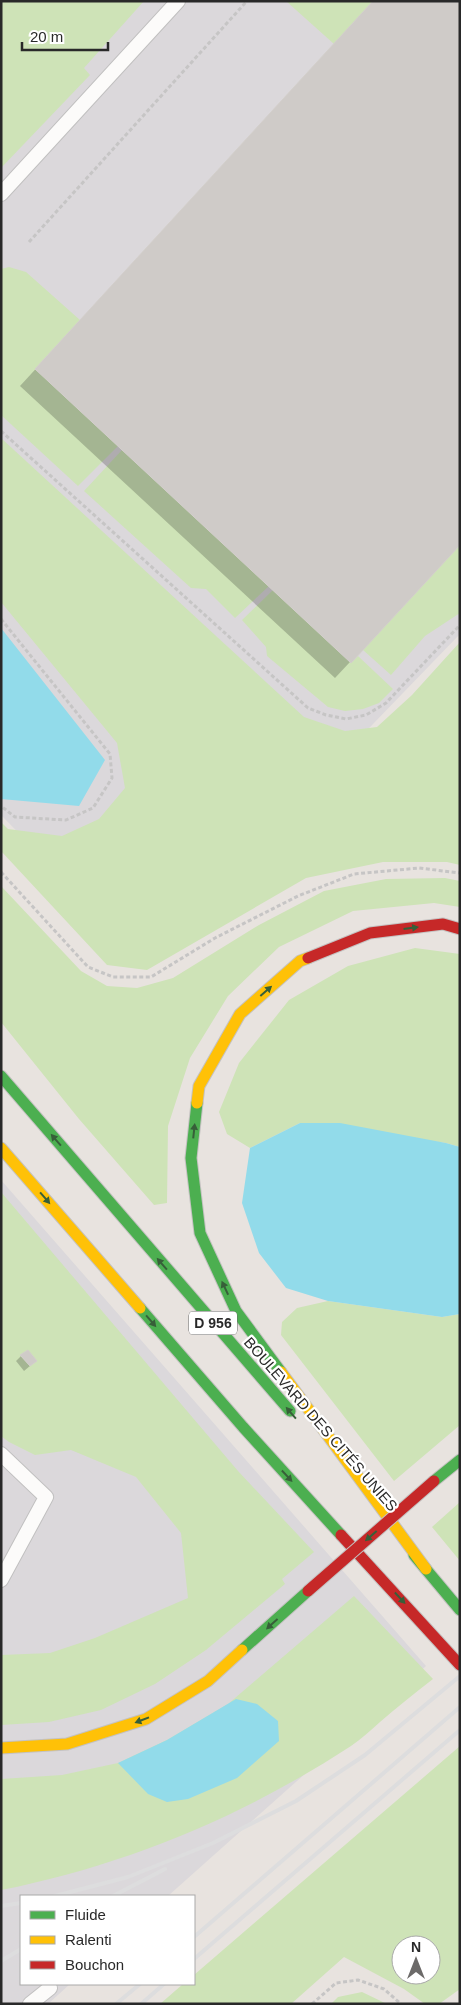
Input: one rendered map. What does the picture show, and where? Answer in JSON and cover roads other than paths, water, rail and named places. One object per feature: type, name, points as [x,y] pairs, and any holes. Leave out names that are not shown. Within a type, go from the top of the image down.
[{"type":"main road","points":[[426,1569],[236,1310],[200,1233],[191,1158],[199,1086],[240,1014],[300,961],[370,933],[443,924],[460,929]]},
{"type":"main road","name":"BOULEVARD DES CITÉS UNIES","points":[[1,1076],[299,1421]]},
{"type":"main road","name":"D 956","points":[[1,1148],[243,1427],[460,1665]]},
{"type":"main road","name":"BOULEVARD DES CITÉS UNIES","points":[[324,1451],[460,1610]]},
{"type":"main road","points":[[1,1748],[67,1744],[146,1719],[208,1682],[308,1591],[460,1460]]},
{"type":"lane","points":[[1,194],[178,1]]},
{"type":"lane","points":[[1,1454],[46,1497],[1,1580]]},
{"type":"lane","points":[[30,2004],[50,1988]]},
{"type":"water","points":[[1,628],[105,760],[79,806],[1,799]]},
{"type":"water","points":[[300,1123],[340,1123],[460,1147],[460,1314],[442,1317],[328,1301],[286,1288],[259,1253],[242,1203],[250,1148]]},
{"type":"water","points":[[236,1699],[257,1704],[278,1721],[279,1741],[237,1778],[188,1799],[167,1802],[148,1794],[118,1763],[167,1740]]},
{"type":"railway","points":[[59,1895],[128,1877],[213,1843],[296,1801],[365,1755],[460,1676]]},
{"type":"railway","points":[[195,1936],[460,1707]]},
{"type":"railway","points":[[195,1958],[460,1730]]},
{"type":"railway","points":[[115,1895],[165,1869]]},
{"type":"railway","points":[[1,1906],[20,1903]]},
{"type":"railway","points":[[1,1961],[20,1950]]},
{"type":"railway","points":[[116,2004],[139,1985]]},
{"type":"railway","points":[[141,2004],[163,1985]]}]
